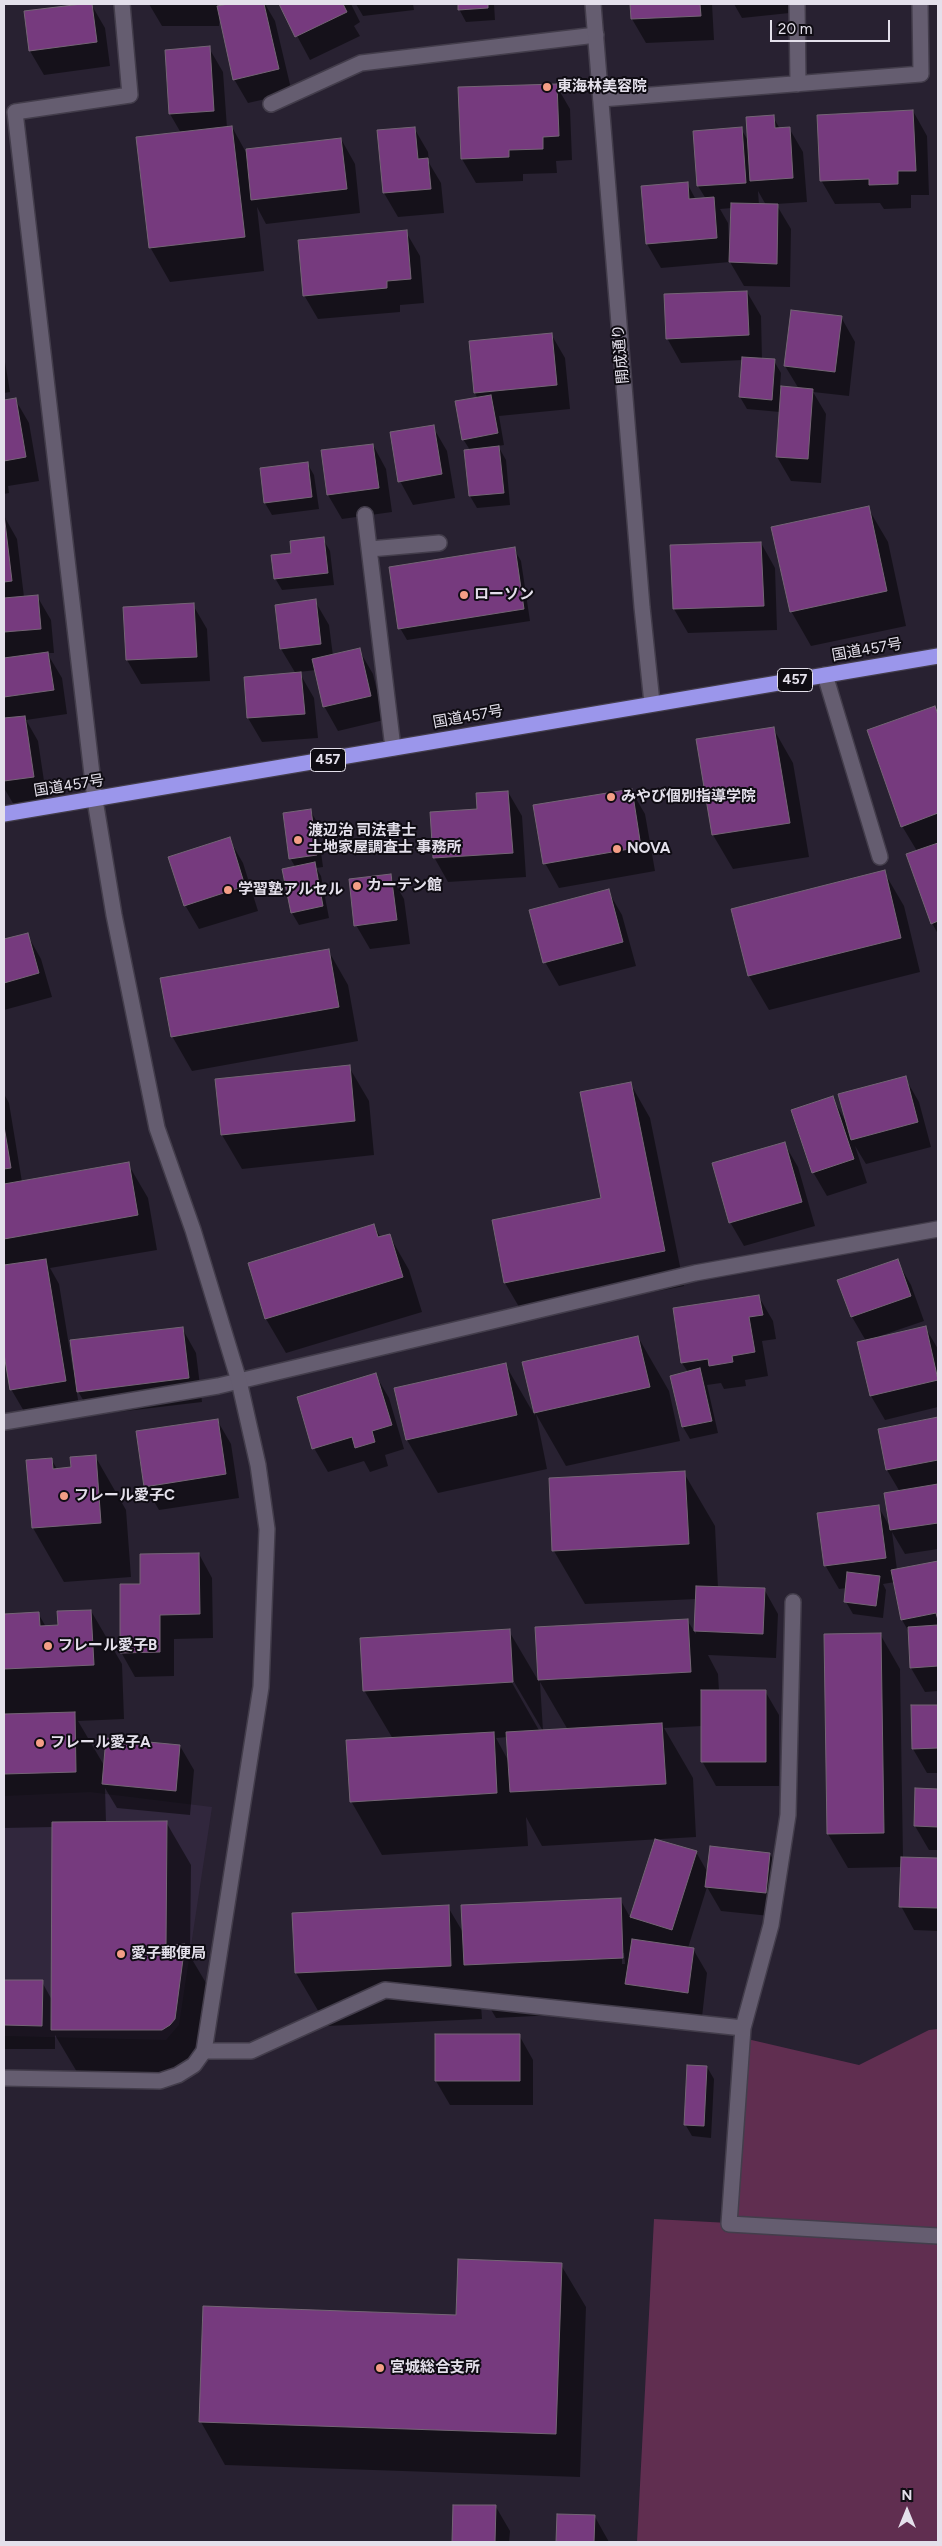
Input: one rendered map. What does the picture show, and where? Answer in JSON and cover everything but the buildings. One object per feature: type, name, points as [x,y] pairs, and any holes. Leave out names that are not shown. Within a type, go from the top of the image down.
[{"type":"highway","name":"国道457号","points":[[4,814],[938,656]]},
{"type":"street","points":[[4,2078],[160,2081],[178,2075],[194,2065],[204,2051],[261,1687],[267,1529],[258,1465],[239,1381],[193,1230],[157,1128],[114,915],[95,800],[15,112],[130,95],[122,4]]},
{"type":"street","name":"開成通り","points":[[593,4],[641,598],[652,703]]},
{"type":"street","points":[[798,4],[798,84]]},
{"type":"street","points":[[601,99],[921,74],[920,4]]},
{"type":"street","points":[[270,104],[361,63],[596,35]]},
{"type":"street","points":[[365,515],[393,748]]},
{"type":"street","points":[[370,550],[439,543]]},
{"type":"street","points":[[825,675],[880,857]]},
{"type":"street","points":[[4,1422],[239,1381],[695,1272],[938,1229]]},
{"type":"street","points":[[793,1602],[788,1815],[771,1925],[743,2028],[730,2224],[938,2236]]},
{"type":"street","points":[[204,2051],[251,2051],[385,1990],[743,2028]]},
{"type":"shaded area","points":[[90,1792],[212,1807],[179,2025],[166,2040],[4,2036],[4,1796]]},
{"type":"shaded area","points":[[938,2029],[938,2542],[637,2542],[654,2219],[729,2223],[743,2038],[859,2065],[929,2030]]},
{"type":"place","name":"東海林美容院","points":[[547,87]]},
{"type":"place","name":"ローソン","points":[[464,595]]},
{"type":"place","name":"みやび個別指導学院","points":[[611,797]]},
{"type":"place","name":"渡辺治 司法書士 土地家屋調査士 事務所","points":[[298,840]]},
{"type":"place","name":"NOVA","points":[[617,849]]},
{"type":"place","name":"カーテン館","points":[[357,886]]},
{"type":"place","name":"学習塾アルセル","points":[[228,890]]},
{"type":"place","name":"フレール愛子C","points":[[64,1496]]},
{"type":"place","name":"フレール愛子B","points":[[48,1646]]},
{"type":"place","name":"フレール愛子A","points":[[40,1743]]},
{"type":"place","name":"愛子郵便局","points":[[121,1954]]},
{"type":"place","name":"宮城総合支所","points":[[380,2368]]}]
